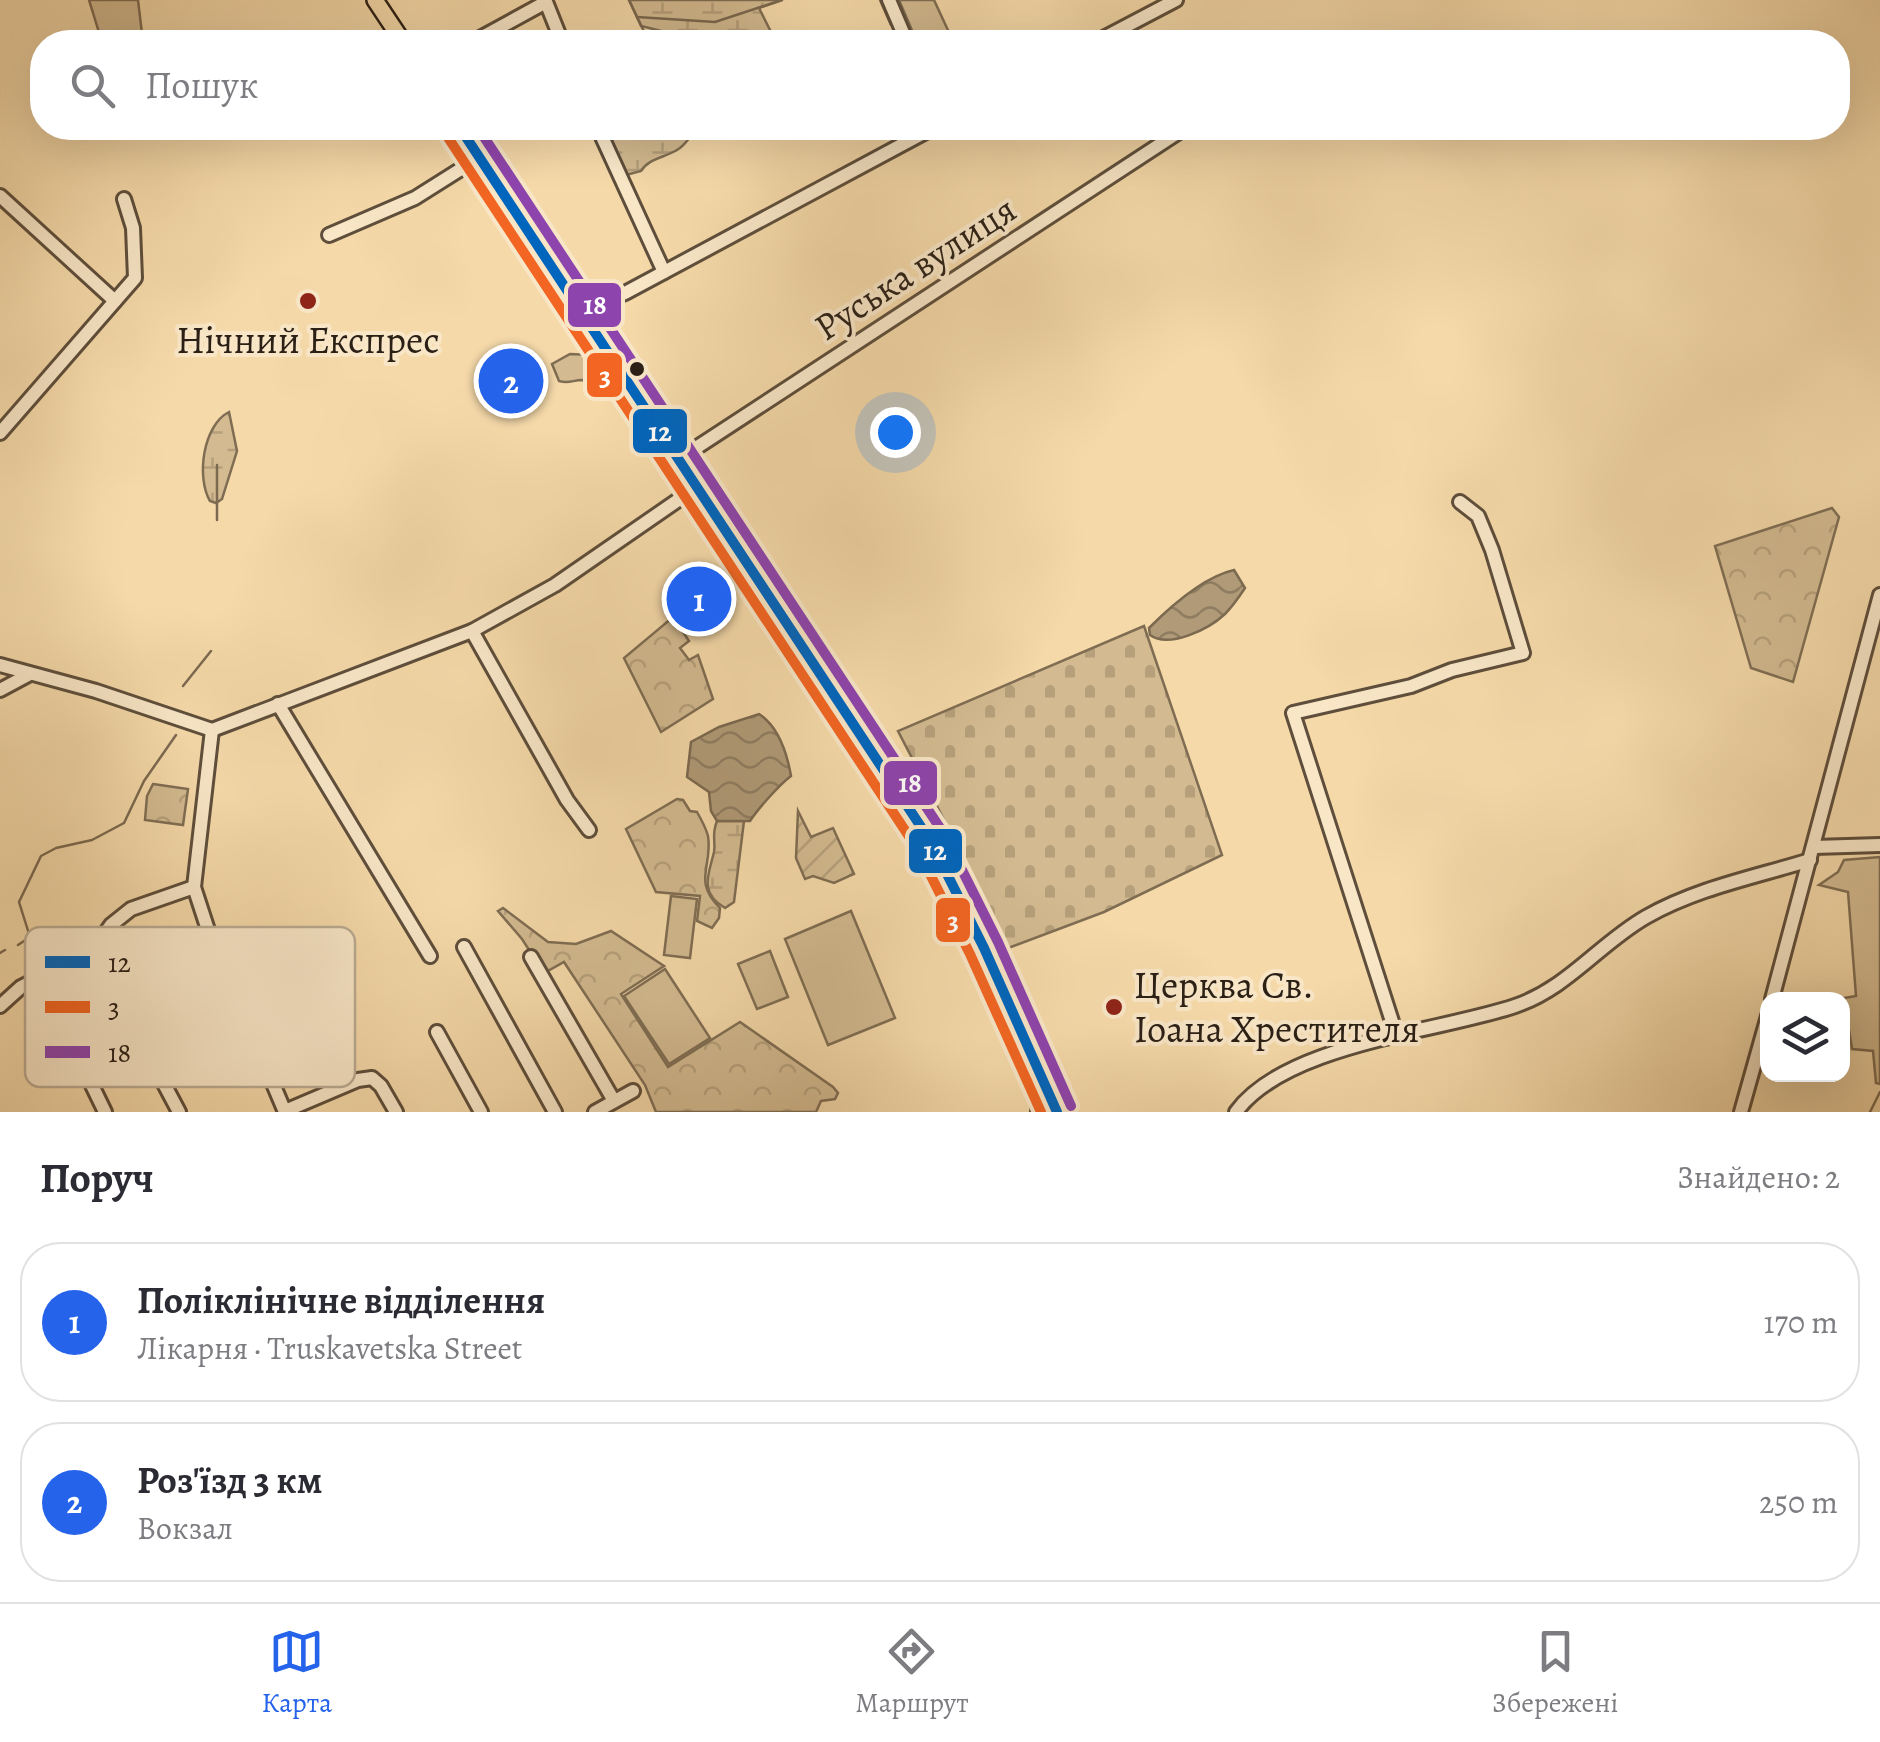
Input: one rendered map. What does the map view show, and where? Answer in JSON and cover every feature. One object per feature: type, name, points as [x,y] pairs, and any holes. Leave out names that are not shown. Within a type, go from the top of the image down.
[{"type":"main road","points":[[374,0],[395,30]]},
{"type":"main road","points":[[468,140],[937,851],[1054,1110]]},
{"type":"street","points":[[888,0],[902,30]]},
{"type":"street","points":[[1119,30],[1176,0]]},
{"type":"street","points":[[495,30],[546,2],[557,30]]},
{"type":"street","points":[[604,140],[664,272]]},
{"type":"street","points":[[582,311],[624,293],[911,140]]},
{"type":"street","name":"Руська вулиця","points":[[679,459],[1167,140]]},
{"type":"street","points":[[329,235],[415,198],[480,157]]},
{"type":"street","points":[[0,196],[115,301]]},
{"type":"street","points":[[0,433],[136,278],[133,228],[124,199]]},
{"type":"street","points":[[0,665],[96,691],[212,730],[472,630],[554,585],[697,486]]},
{"type":"street","points":[[1397,1037],[1294,713],[1523,654],[1478,516],[1460,502]]},
{"type":"street","points":[[1774,992],[1880,595]]},
{"type":"street","points":[[472,630],[566,800],[588,830]]},
{"type":"street","points":[[0,690],[28,675]]},
{"type":"street","points":[[278,704],[430,956]]},
{"type":"street","points":[[207,927],[194,887],[212,730]]},
{"type":"street","points":[[1236,1112],[1250,1095],[1278,1076],[1323,1057],[1529,1000],[1566,981],[1619,934],[1667,906],[1812,854],[1880,845]]},
{"type":"street","points":[[110,927],[130,909],[194,887]]},
{"type":"street","points":[[464,947],[555,1112]]},
{"type":"street","points":[[531,957],[614,1101]]},
{"type":"street","points":[[0,1006],[25,987]]},
{"type":"street","points":[[437,1032],[481,1112]]},
{"type":"street","points":[[1741,1112],[1760,1044]]},
{"type":"street","points":[[355,1081],[372,1078],[396,1112]]},
{"type":"street","points":[[1038,1112],[1042,1078]]},
{"type":"street","points":[[93,1087],[105,1112]]},
{"type":"street","points":[[165,1087],[178,1112]]},
{"type":"street","points":[[274,1087],[285,1112],[342,1087]]},
{"type":"street","points":[[595,1112],[633,1090]]},
{"type":"green space","points":[[89,0],[138,0],[142,30],[98,30]]},
{"type":"green space","points":[[629,0],[782,0],[759,8],[770,30],[657,30],[641,26]]},
{"type":"green space","points":[[899,0],[934,0],[948,30],[912,30]]},
{"type":"green space","points":[[688,140],[641,171],[626,175],[610,142]]},
{"type":"green space","points":[[570,354],[591,355],[612,386],[582,380],[559,381],[552,364]]},
{"type":"green space","points":[[229,412],[237,451],[222,499],[216,503],[210,501],[203,479],[205,452],[213,428]]},
{"type":"green space","points":[[1832,508],[1839,517],[1793,682],[1751,668],[1715,546]]},
{"type":"green space","points":[[673,617],[689,641],[680,648],[689,660],[698,655],[713,699],[661,732],[624,658]]},
{"type":"green space","points":[[1144,626],[1222,855],[1104,912],[1003,950],[954,839],[898,731]]},
{"type":"green space","points":[[153,784],[188,789],[183,825],[145,820],[147,796]]},
{"type":"green space","points":[[677,799],[697,812],[708,836],[705,881],[720,908],[712,928],[697,921],[700,896],[656,892],[626,829]]},
{"type":"green space","points":[[798,811],[811,837],[833,828],[854,874],[834,883],[813,876],[805,879],[796,858]]},
{"type":"green space","points":[[717,821],[744,821],[734,902],[725,908],[708,889]]},
{"type":"green space","points":[[1880,857],[1880,1084],[1876,1083],[1873,1051],[1852,1049],[1850,997],[1856,996],[1848,892],[1819,885],[1838,872],[1844,860]]},
{"type":"green space","points":[[671,896],[697,899],[690,958],[664,955]]},
{"type":"green space","points":[[503,908],[548,942],[576,944],[611,931],[664,966],[621,994],[668,1067],[740,1022],[833,1087],[838,1093],[835,1099],[821,1101],[816,1112],[656,1112],[645,1085],[564,962],[544,973],[498,911]]},
{"type":"green space","points":[[851,911],[895,1018],[828,1045],[785,939]]},
{"type":"green space","points":[[770,951],[788,997],[757,1009],[738,964]]},
{"type":"green space","points":[[665,969],[710,1038],[669,1064],[624,996]]},
{"type":"water","points":[[1234,570],[1245,588],[1218,620],[1178,638],[1167,640],[1150,635],[1149,628],[1188,593]]},
{"type":"water","points":[[759,714],[781,741],[791,776],[750,821],[717,821],[711,811],[709,792],[687,777],[691,742],[719,727]]},
{"type":"waterway","points":[[629,0],[643,30]]},
{"type":"waterway","points":[[637,17],[715,22],[782,0]]},
{"type":"waterway","points":[[880,0],[891,25]]},
{"type":"waterway","points":[[217,465],[217,520]]},
{"type":"waterway","points":[[183,686],[211,651]]},
{"type":"waterway","points":[[27,927],[19,902],[41,856],[56,848],[92,840],[124,823],[144,781],[176,735]]},
{"type":"waterway","points":[[18,945],[25,940]]},
{"type":"waterway","points":[[0,953],[5,950]]},
{"type":"waterway","points":[[1870,1112],[1880,1092]]},
{"type":"transit line","name":"3","points":[[450,140],[918,850],[1041,1112]]},
{"type":"transit line","name":"12","points":[[468,140],[931,842],[984,948],[1057,1112]]},
{"type":"transit line","name":"18","points":[[486,140],[944,834],[998,942],[1071,1106]]},
{"type":"place","name":"Нічний Експрес","points":[[308,301]]},
{"type":"place","name":"Роз'їзд 3 км","points":[[511,381]]},
{"type":"place","name":"Поліклінічне відділення","points":[[699,599]]},
{"type":"place","name":"Церква Св. Іоана Хрестителя","points":[[1114,1007]]}]
